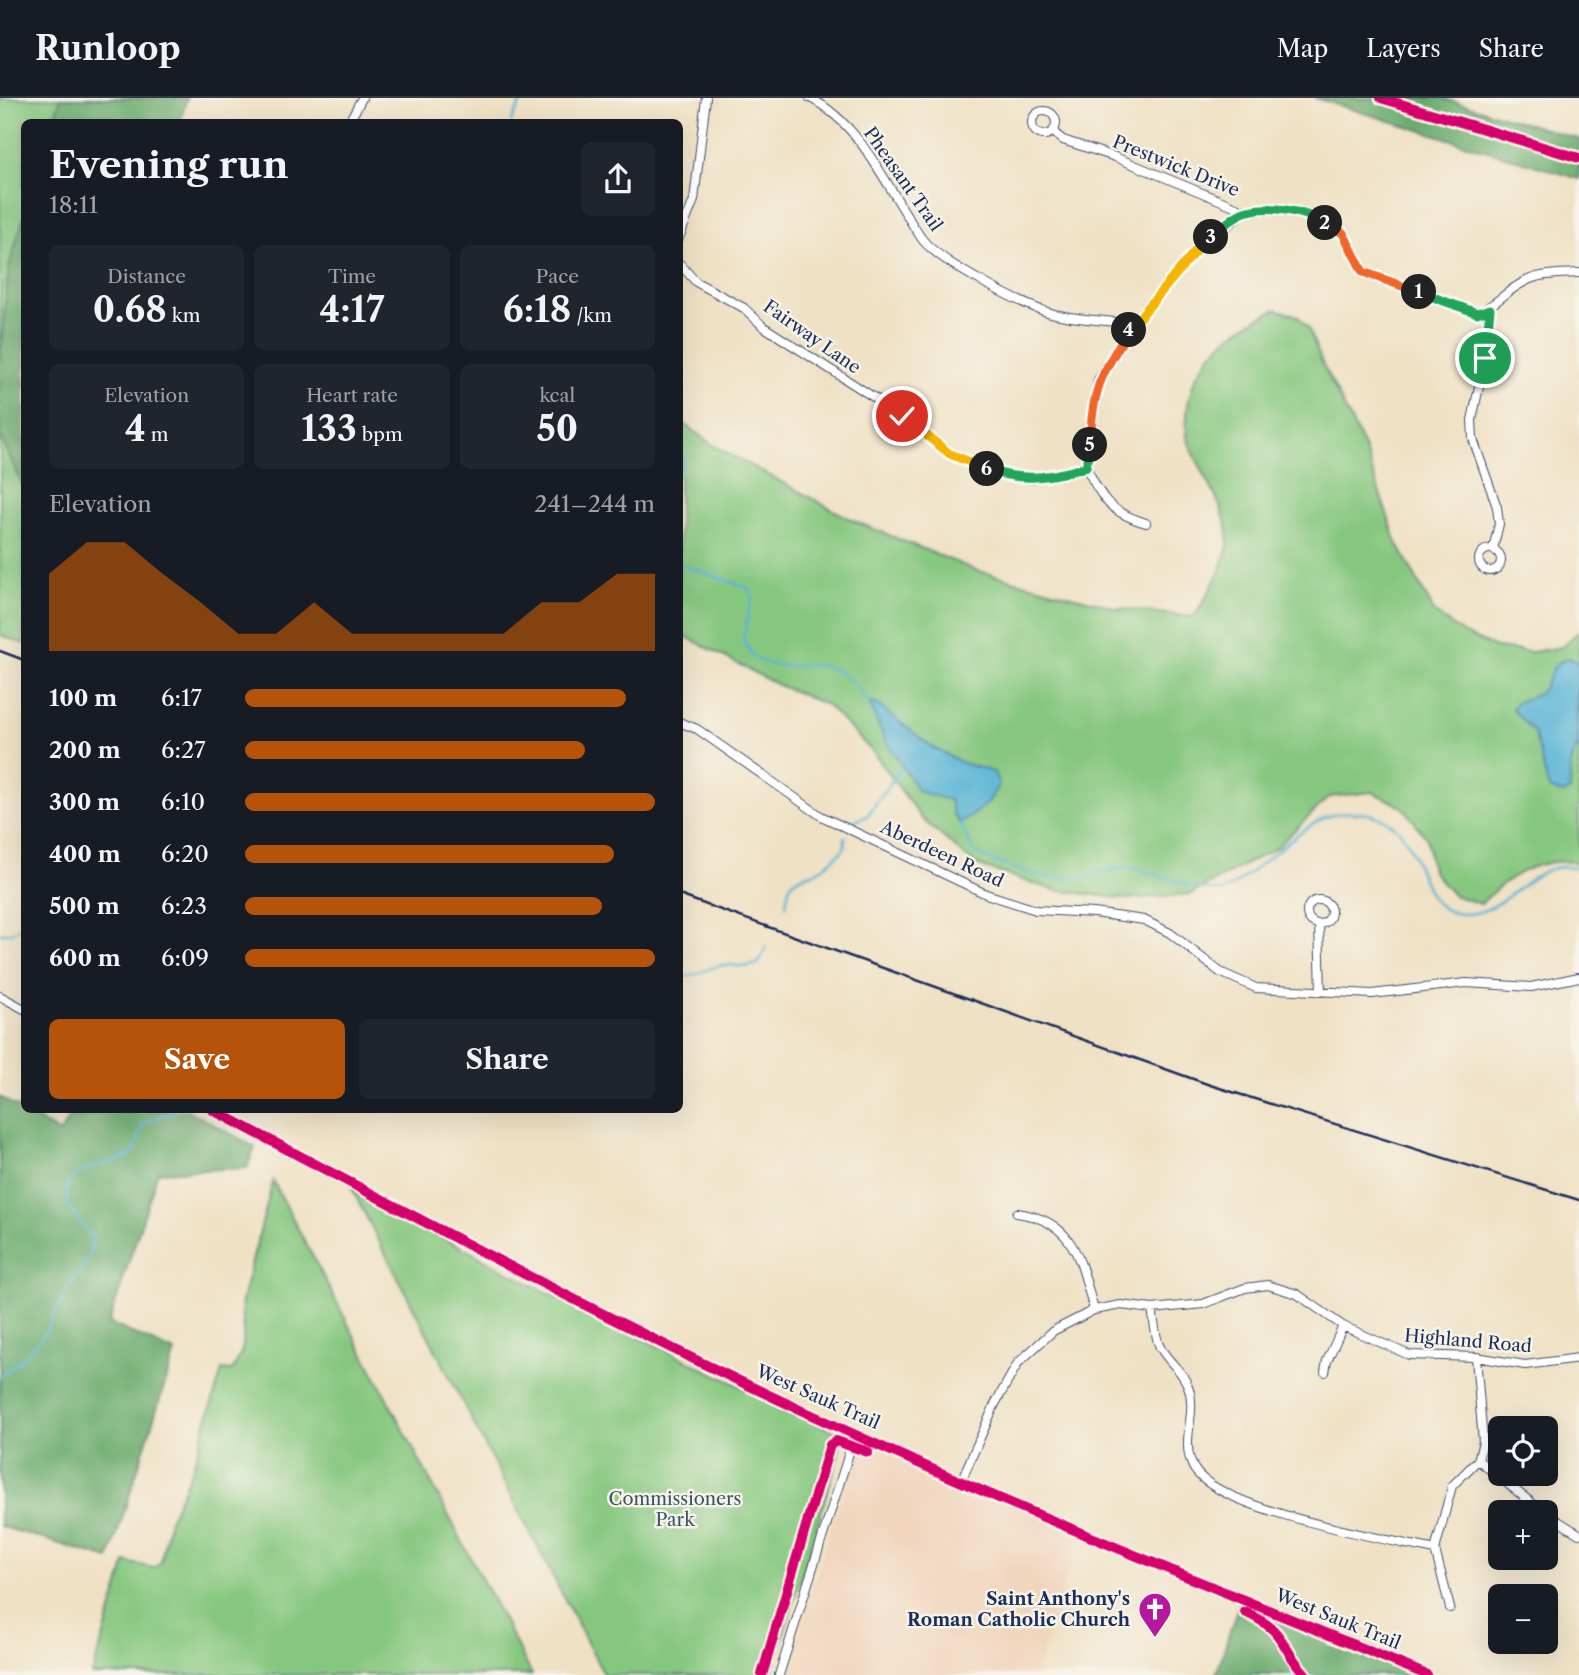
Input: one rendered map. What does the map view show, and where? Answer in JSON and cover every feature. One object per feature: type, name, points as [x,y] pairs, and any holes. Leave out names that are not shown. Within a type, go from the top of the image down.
[{"type":"street","points":[[351,119],[362,98]]},
{"type":"street","points":[[683,220],[694,200],[706,98]]},
{"type":"street","name":"Pheasant Trail","points":[[810,98],[826,106],[845,125],[889,186],[924,242],[958,267],[1047,312],[1132,324]]},
{"type":"street","name":"Prestwick Drive","points":[[1053,132],[1063,140],[1115,157],[1247,211],[1279,209],[1313,216],[1343,233],[1363,272],[1477,313],[1490,309]]},
{"type":"street","points":[[1146,523],[1124,516],[1104,502],[1086,467],[1098,380],[1132,324],[1197,249],[1247,211]]},
{"type":"street","name":"Fairway Lane","points":[[683,267],[696,282],[744,308],[764,327],[902,416],[950,454],[1001,474],[1034,479],[1086,467]]},
{"type":"street","points":[[1493,549],[1499,524],[1497,507],[1473,439],[1472,420],[1487,349],[1490,309],[1524,281],[1543,275],[1579,273]]},
{"type":"street","name":"Aberdeen Road","points":[[683,724],[697,729],[821,816],[986,894],[1036,909],[1144,920],[1170,933],[1220,972],[1256,988],[1372,994],[1466,983],[1531,987],[1579,977]]},
{"type":"street","points":[[1319,925],[1321,992]]},
{"type":"street","points":[[0,996],[21,1007]]},
{"type":"street","name":"West Sauk Trail","points":[[219,1113],[566,1297],[855,1434],[1427,1675]]},
{"type":"street","points":[[1017,1213],[1037,1215],[1064,1231],[1079,1255],[1094,1310]]},
{"type":"street","name":"Highland Road","points":[[962,1479],[995,1404],[1018,1363],[1054,1331],[1094,1310],[1121,1305],[1152,1309],[1203,1304],[1245,1288],[1268,1285],[1297,1294],[1343,1326],[1409,1355],[1476,1357],[1525,1365],[1579,1358]]},
{"type":"street","points":[[1152,1309],[1160,1346],[1177,1365],[1189,1389],[1192,1411],[1187,1449],[1194,1469],[1212,1487],[1322,1528],[1435,1550]]},
{"type":"street","points":[[1325,1372],[1327,1361],[1343,1326]]},
{"type":"street","points":[[1450,1608],[1435,1550],[1452,1486],[1478,1460],[1483,1442],[1476,1357]]},
{"type":"street","points":[[779,1675],[855,1434]]},
{"type":"street","points":[[1478,1460],[1528,1500]]},
{"type":"street","points":[[1558,1521],[1579,1534]]},
{"type":"shaded area","points":[[863,1446],[881,1450],[1079,1534],[1036,1675],[785,1675],[853,1457]]},
{"type":"green space","points":[[0,98],[61,98],[54,119],[21,119],[21,226],[9,267],[0,360]]},
{"type":"green space","points":[[61,98],[187,98],[181,119],[54,119]]},
{"type":"green space","points":[[1315,98],[1442,98],[1579,139],[1579,179]]},
{"type":"green space","points":[[21,226],[21,481],[0,435],[0,360],[9,267]]},
{"type":"green space","points":[[1276,309],[1298,316],[1309,330],[1323,365],[1363,445],[1397,543],[1435,613],[1464,634],[1496,648],[1532,652],[1562,647],[1579,631],[1579,863],[1550,863],[1525,870],[1502,885],[1481,904],[1453,895],[1432,871],[1427,839],[1403,807],[1372,792],[1329,797],[1277,847],[1191,894],[1127,899],[1054,890],[976,865],[922,819],[873,752],[827,705],[778,685],[683,635],[683,424],[716,447],[854,521],[975,570],[1117,608],[1193,617],[1222,566],[1228,534],[1222,510],[1187,437],[1190,395],[1196,378],[1216,349],[1259,317]]},
{"type":"green space","points":[[0,435],[21,481],[21,643],[0,635]]},
{"type":"green space","points":[[0,1097],[21,1110],[21,1113],[27,1113],[60,1133],[71,1113],[193,1113],[255,1147],[247,1168],[158,1172],[109,1323],[175,1352],[109,1559],[0,1526]]},
{"type":"green space","points":[[273,1181],[532,1675],[92,1675],[126,1562],[154,1568],[161,1562],[169,1520],[192,1470],[222,1370],[232,1371],[241,1352],[242,1300]]},
{"type":"green space","name":"Commissioners Park","points":[[352,1189],[540,1289],[835,1432],[840,1445],[836,1464],[771,1675],[604,1675]]},
{"type":"green space","points":[[1239,1603],[1415,1675],[1216,1675]]},
{"type":"water","points":[[1570,658],[1579,664],[1579,744],[1571,759],[1570,790],[1564,794],[1549,789],[1534,732],[1512,709],[1517,703],[1540,692],[1554,667]]},
{"type":"water","points":[[869,703],[877,704],[933,748],[963,763],[994,772],[999,784],[988,803],[960,824],[953,814],[950,800],[919,792],[885,740]]},
{"type":"waterway","points":[[512,119],[523,98]]},
{"type":"waterway","points":[[683,454],[683,459]]},
{"type":"waterway","points":[[683,565],[748,588],[752,597],[743,640],[753,657],[771,664],[825,666],[838,671],[869,703]]},
{"type":"waterway","points":[[851,822],[867,816],[901,768]]},
{"type":"waterway","points":[[960,824],[975,853],[1012,868],[1066,879],[1118,868],[1131,868],[1200,889],[1224,891],[1238,883],[1298,834],[1329,816],[1343,813],[1373,815],[1394,826],[1407,842],[1432,897],[1445,909],[1465,914],[1495,905],[1547,870],[1562,867],[1579,869]]},
{"type":"waterway","points":[[786,905],[791,884],[798,878],[819,870],[834,858],[845,847],[845,837]]},
{"type":"waterway","points":[[0,933],[10,933],[21,927]]},
{"type":"waterway","points":[[683,977],[724,965],[754,965],[759,963],[766,947]]},
{"type":"waterway","points":[[0,1376],[22,1359],[45,1334],[65,1294],[90,1256],[93,1239],[68,1204],[66,1190],[71,1180],[90,1168],[125,1158],[136,1147],[144,1123],[169,1113]]},
{"type":"railway","points":[[0,651],[21,659]]},
{"type":"railway","points":[[683,896],[1210,1085],[1579,1200]]},
{"type":"cycle path","points":[[1381,98],[1579,158]]},
{"type":"cycle path","points":[[219,1113],[571,1298],[788,1404],[1026,1510],[1427,1675]]},
{"type":"cycle path","points":[[762,1675],[830,1445],[836,1441],[868,1452]]},
{"type":"cycle path","points":[[1245,1612],[1276,1633],[1306,1675]]},
{"type":"place","name":"Saint Anthony's Roman Catholic Church","points":[[1155,1639]]},
{"type":"route","points":[[902,416],[950,454],[1001,474],[1034,479],[1086,467],[1090,452],[1091,415],[1098,380],[1132,324],[1197,249],[1226,224],[1247,211],[1279,209],[1313,216],[1343,233],[1363,272],[1477,313],[1490,309],[1485,358]]}]
